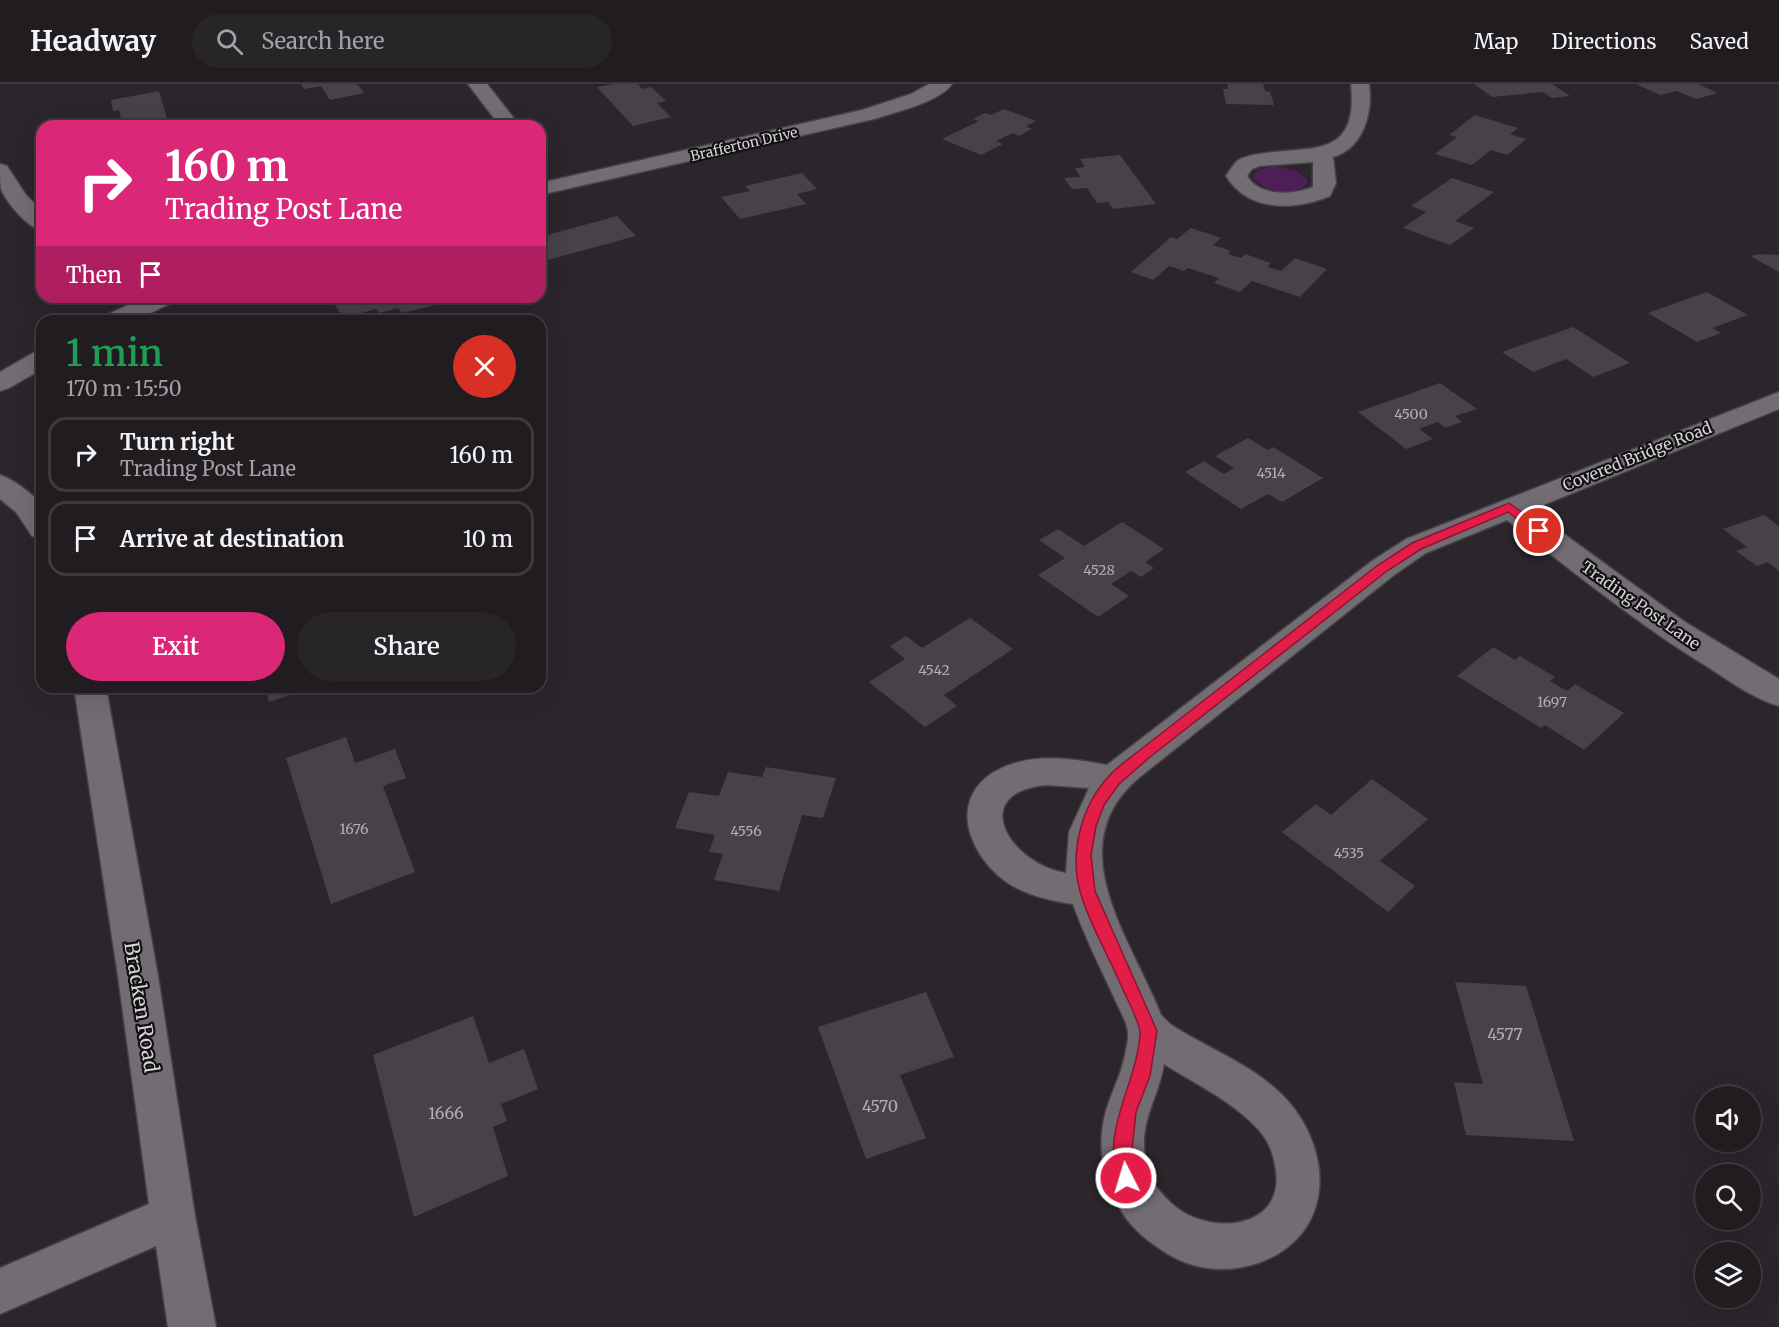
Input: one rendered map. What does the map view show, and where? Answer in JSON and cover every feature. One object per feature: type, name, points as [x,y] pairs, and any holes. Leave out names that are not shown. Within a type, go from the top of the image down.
[{"type":"street","points":[[477,84],[505,120]]},
{"type":"street","name":"Brafferton Drive","points":[[547,182],[867,115],[918,98],[943,84]]},
{"type":"street","points":[[1323,155],[1344,142],[1356,126],[1363,101],[1360,84]]},
{"type":"street","points":[[0,170],[18,199],[36,218]]},
{"type":"street","points":[[121,315],[136,303]]},
{"type":"street","points":[[0,383],[36,362]]},
{"type":"street","name":"Covered Bridge Road","points":[[1149,1031],[1087,891],[1083,855],[1089,826],[1098,803],[1114,780],[1383,568],[1416,546],[1779,400]]},
{"type":"street","points":[[0,484],[26,506],[36,520]]},
{"type":"street","name":"Trading Post Lane","points":[[1509,507],[1640,606],[1716,658],[1779,694]]},
{"type":"street","name":"Bracken Road","points":[[91,693],[138,976],[173,1216],[192,1327]]},
{"type":"street","points":[[1087,891],[1049,885],[1023,873],[998,854],[985,831],[983,815],[990,798],[1002,784],[1021,775],[1043,771],[1064,772],[1114,780]]},
{"type":"street","points":[[1149,1031],[1251,1096],[1274,1116],[1291,1143],[1299,1171],[1298,1200],[1280,1228],[1262,1240],[1239,1246],[1213,1247],[1191,1241],[1163,1226],[1142,1204],[1126,1178],[1123,1150],[1127,1112],[1142,1076],[1149,1031]]},
{"type":"street","points":[[0,1291],[173,1216]]},
{"type":"shaded area","points":[[1276,166],[1297,171],[1307,179],[1307,183],[1302,188],[1287,192],[1271,190],[1253,178],[1258,169]]},
{"type":"building","points":[[301,84],[357,84],[364,93],[330,100],[321,86],[304,89]]},
{"type":"building","points":[[613,84],[638,84],[642,89],[651,87],[666,101],[657,103],[671,117],[633,126],[597,87]]},
{"type":"building","points":[[1227,84],[1263,84],[1265,91],[1270,92],[1274,105],[1226,104],[1223,89],[1228,89]]},
{"type":"building","points":[[1474,84],[1552,84],[1570,96],[1552,98],[1543,92],[1492,97]]},
{"type":"building","points":[[1636,84],[1698,84],[1718,93],[1696,99],[1677,91],[1660,95]]},
{"type":"building","points":[[159,91],[167,120],[122,120],[119,110],[113,111],[111,100]]},
{"type":"building","points":[[1004,109],[1036,121],[1026,126],[1032,129],[1019,136],[1013,133],[996,141],[1003,144],[981,155],[942,139],[979,121],[973,119],[985,113],[991,115]]},
{"type":"building","points":[[1475,115],[1518,128],[1510,134],[1526,139],[1507,155],[1491,150],[1472,165],[1435,154],[1457,137],[1449,135]]},
{"type":"building","points":[[1120,155],[1156,204],[1113,209],[1108,202],[1097,203],[1087,188],[1072,189],[1064,178],[1080,177],[1075,168],[1085,167],[1080,159]]},
{"type":"building","points":[[802,173],[817,189],[797,194],[806,204],[740,219],[721,197],[750,191],[745,186]]},
{"type":"building","points":[[1452,178],[1494,192],[1455,221],[1474,228],[1450,245],[1403,228],[1426,212],[1411,206]]},
{"type":"building","points":[[617,216],[636,236],[546,260],[546,235]]},
{"type":"building","points":[[1191,228],[1221,238],[1213,245],[1231,251],[1228,254],[1241,258],[1245,254],[1271,263],[1267,267],[1281,271],[1295,258],[1327,269],[1300,297],[1252,281],[1240,292],[1214,283],[1219,278],[1188,268],[1184,271],[1169,266],[1153,280],[1131,272],[1171,237],[1177,239]]},
{"type":"building","points":[[1779,255],[1779,272],[1750,256]]},
{"type":"building","points":[[1707,292],[1748,315],[1712,328],[1721,333],[1697,342],[1648,313]]},
{"type":"building","points":[[333,303],[444,303],[402,313],[398,308],[380,313],[376,309],[355,315],[342,315]]},
{"type":"building","points":[[1573,327],[1630,363],[1593,377],[1566,359],[1533,372],[1502,352]]},
{"type":"building","points":[[1440,383],[1477,409],[1455,416],[1462,422],[1445,428],[1438,422],[1419,429],[1433,439],[1406,449],[1358,412]]},
{"type":"building","points":[[1248,438],[1268,450],[1273,447],[1323,478],[1282,502],[1268,494],[1241,509],[1185,472],[1204,461],[1224,474],[1234,468],[1215,456]]},
{"type":"building","points":[[1764,515],[1779,526],[1779,571],[1768,562],[1757,566],[1736,551],[1747,547],[1723,529]]},
{"type":"building","points":[[1122,522],[1164,549],[1145,562],[1154,568],[1141,577],[1131,571],[1111,584],[1129,596],[1098,617],[1038,575],[1065,558],[1039,540],[1058,529],[1084,546]]},
{"type":"building","points":[[970,618],[1013,649],[944,695],[957,706],[925,727],[869,682],[905,659],[890,646],[906,636],[922,648]]},
{"type":"building","points":[[1493,647],[1515,660],[1520,656],[1555,677],[1550,681],[1567,691],[1575,684],[1624,713],[1584,750],[1545,725],[1541,728],[1457,676]]},
{"type":"building","points":[[267,693],[295,693],[269,702]]},
{"type":"building","points":[[346,737],[355,763],[395,749],[406,778],[383,786],[415,872],[331,904],[286,758]]},
{"type":"building","points":[[766,767],[836,778],[823,818],[802,815],[779,891],[714,880],[723,854],[709,852],[715,835],[675,828],[689,792],[719,796],[728,772],[762,777]]},
{"type":"building","points":[[1372,779],[1428,819],[1380,861],[1415,886],[1388,912],[1282,832],[1316,804],[1331,815]]},
{"type":"building","points":[[1455,982],[1526,986],[1574,1141],[1466,1135],[1454,1082],[1483,1084]]},
{"type":"building","points":[[926,992],[954,1057],[900,1075],[926,1138],[866,1159],[818,1027]]},
{"type":"building","points":[[473,1016],[489,1063],[524,1049],[538,1089],[501,1104],[507,1121],[493,1127],[508,1176],[414,1217],[373,1055]]},
{"type":"route","points":[[1126,1178],[1123,1150],[1127,1112],[1142,1076],[1149,1031],[1087,891],[1083,855],[1089,826],[1098,803],[1114,780],[1145,754],[1383,568],[1416,546],[1509,507],[1539,531]]}]
